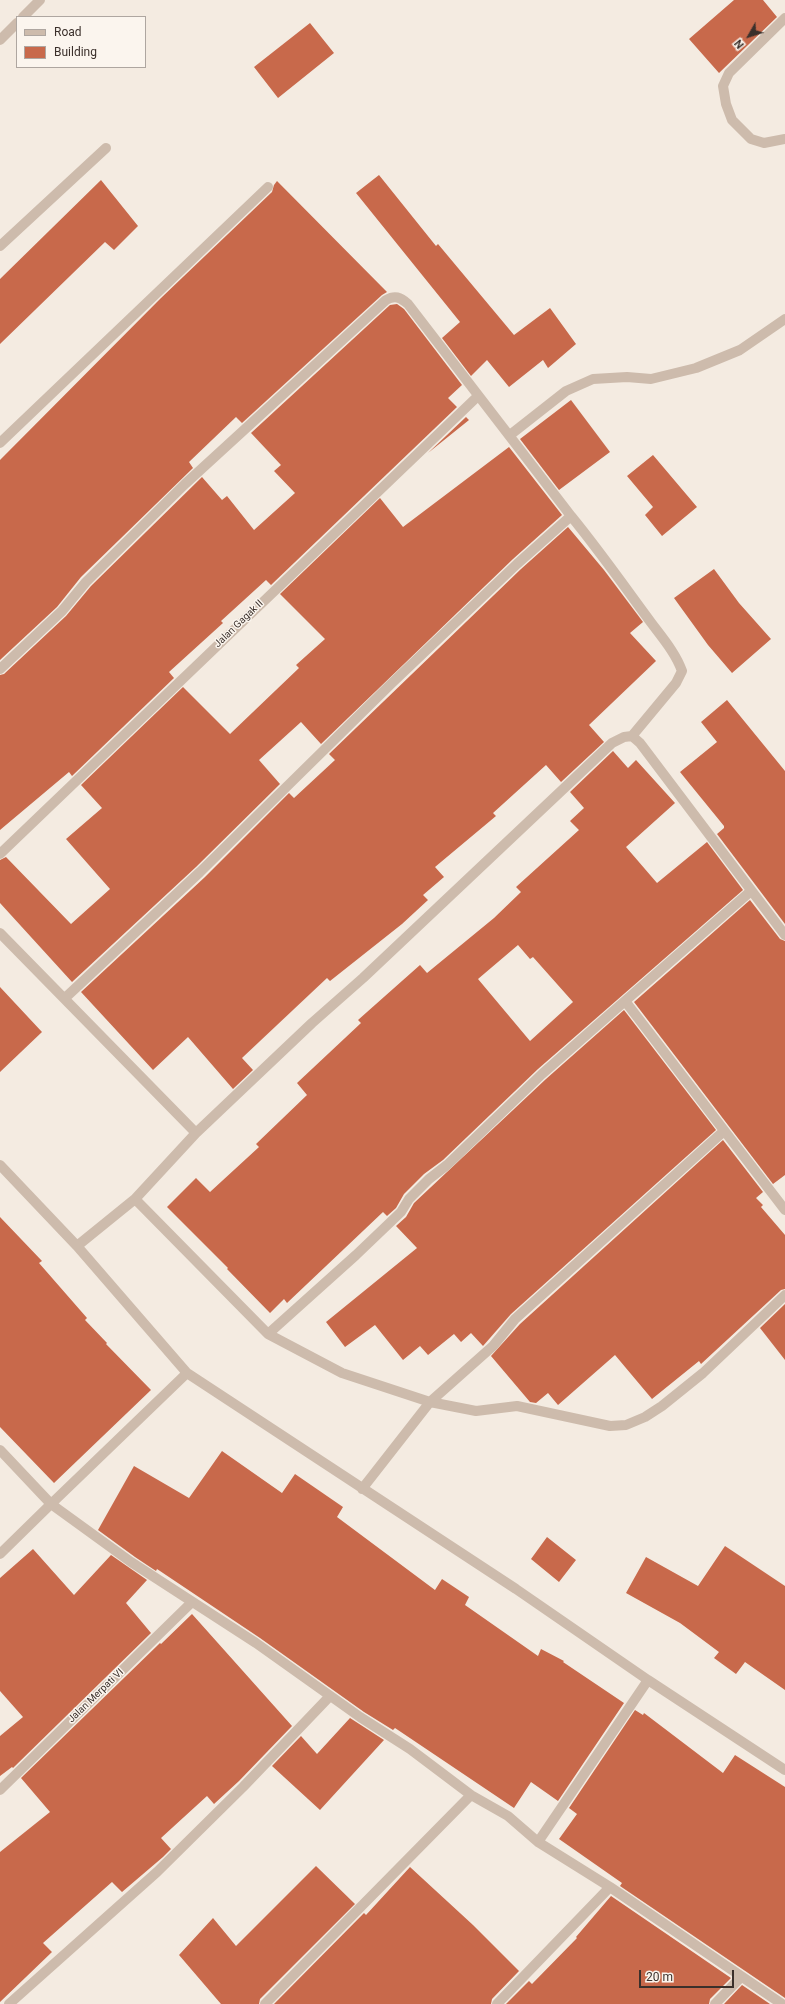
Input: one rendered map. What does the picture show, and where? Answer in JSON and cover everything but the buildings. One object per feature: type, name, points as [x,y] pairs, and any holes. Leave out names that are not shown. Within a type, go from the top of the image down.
[{"type":"street","points":[[24,16],[40,0]]},
{"type":"street","points":[[785,18],[729,73],[723,86],[726,104],[732,120],[751,139],[764,143],[785,139]]},
{"type":"street","points":[[0,40],[16,24]]},
{"type":"street","points":[[0,246],[106,148]]},
{"type":"street","points":[[0,443],[268,187]]},
{"type":"street","points":[[0,669],[62,611],[86,582],[185,484],[386,300],[398,297],[408,304],[591,540],[679,663],[682,671],[676,683],[632,736],[624,737],[612,743],[369,973],[312,1023],[196,1133],[135,1199],[77,1246]]},
{"type":"street","points":[[510,435],[566,391],[593,379],[627,376],[650,379],[696,368],[740,350],[785,319]]},
{"type":"street","name":"Jalan Gagak II","points":[[0,854],[478,396]]},
{"type":"street","points":[[65,998],[200,872],[392,683],[517,564],[571,516]]},
{"type":"street","points":[[632,736],[640,743],[785,935]]},
{"type":"street","points":[[268,1334],[356,1255],[400,1212],[409,1199],[429,1179],[447,1165],[542,1074],[751,891]]},
{"type":"street","points":[[0,933],[196,1133]]},
{"type":"street","points":[[625,1001],[785,1210]]},
{"type":"street","points":[[362,1489],[430,1402],[493,1346],[515,1319],[724,1131]]},
{"type":"street","points":[[0,1165],[77,1246],[187,1372],[362,1489],[516,1589],[648,1680],[785,1770]]},
{"type":"street","points":[[135,1199],[268,1334],[342,1373],[430,1402],[476,1411],[517,1406],[610,1426],[626,1425],[645,1417],[686,1387],[785,1296]]},
{"type":"street","points":[[0,1554],[187,1372]]},
{"type":"street","points":[[0,1450],[51,1504],[192,1602],[256,1643],[360,1717],[410,1749],[471,1795],[508,1816],[538,1842],[610,1887],[782,2004]]},
{"type":"street","name":"Jalan Merpati VI","points":[[0,1790],[192,1602]]},
{"type":"street","points":[[538,1842],[648,1680]]},
{"type":"street","points":[[9,2004],[157,1872],[243,1788],[330,1696]]},
{"type":"street","points":[[265,2004],[471,1795]]},
{"type":"street","points":[[497,2004],[610,1887]]},
{"type":"street","points":[[715,2004],[741,1977]]}]
